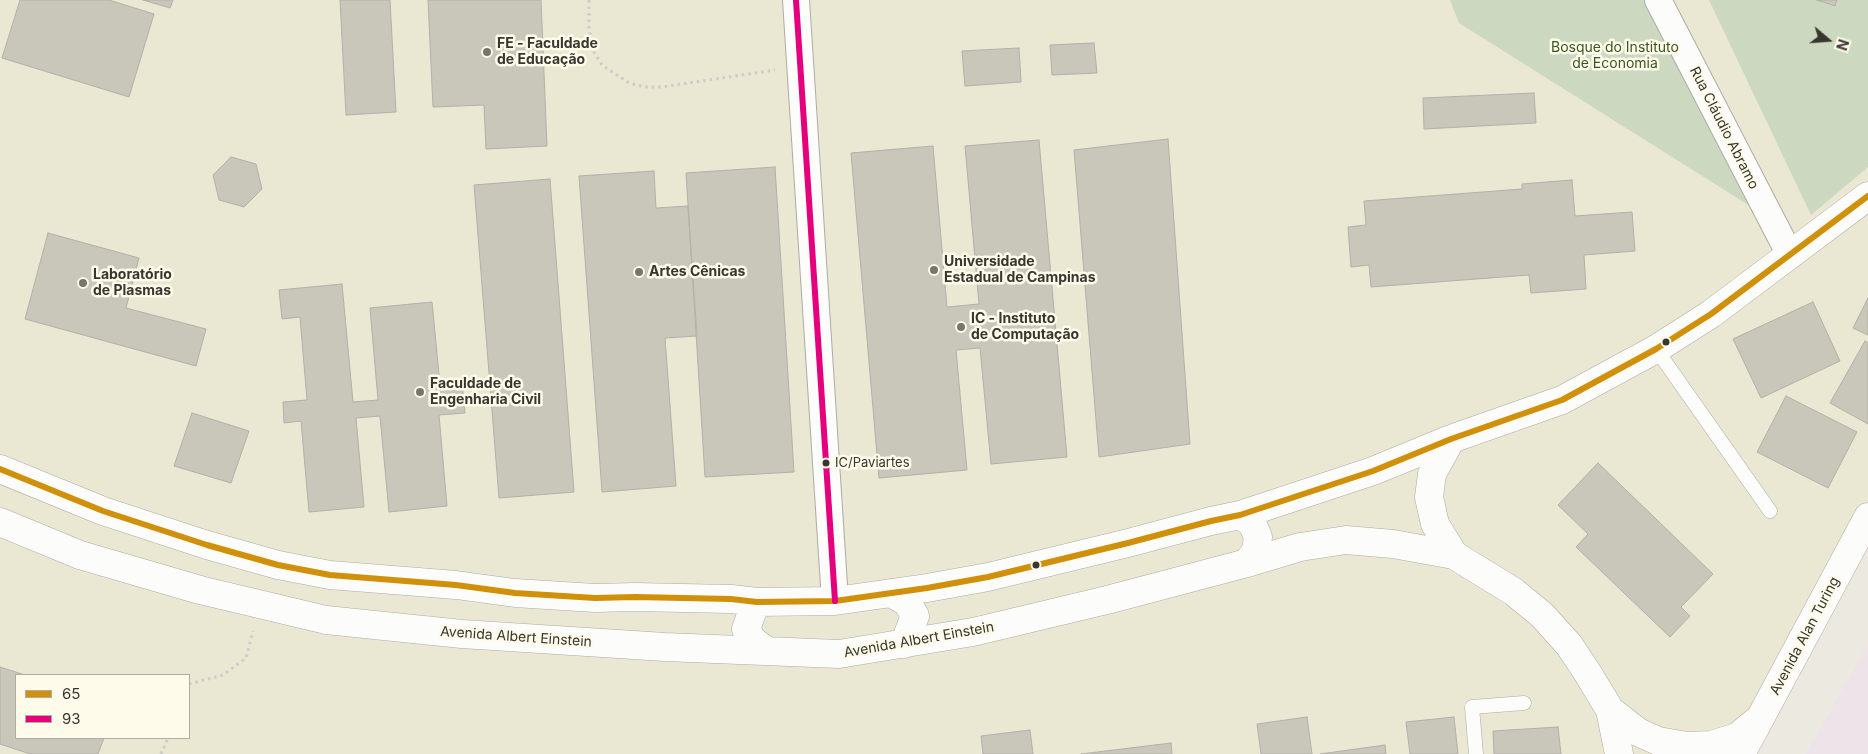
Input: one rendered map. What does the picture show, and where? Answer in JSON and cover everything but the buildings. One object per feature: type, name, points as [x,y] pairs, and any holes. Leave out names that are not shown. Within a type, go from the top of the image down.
[{"type":"street","points":[[796,0],[835,601]]},
{"type":"street","name":"Rua Cláudio Abramo","points":[[1658,0],[1790,255]]},
{"type":"street","points":[[0,469],[103,511],[198,542],[278,566],[330,576],[595,598],[730,599],[758,602],[835,601],[891,593],[980,579],[1240,515],[1373,471],[1451,439],[1562,400],[1656,349],[1712,314],[1868,196]]},
{"type":"street","points":[[1451,439],[1432,474],[1429,497],[1435,524],[1454,555]]},
{"type":"street","points":[[1240,515],[1252,523],[1258,537],[1256,551],[1247,563]]},
{"type":"street","name":"Avenida Alan Turing","points":[[1741,754],[1868,517]]},
{"type":"street","name":"Avenida Albert Einstein","points":[[0,522],[80,555],[200,590],[326,620],[462,634],[665,647],[839,654],[973,632],[1107,600],[1300,547],[1346,540],[1392,544],[1454,555],[1514,592],[1542,615],[1569,645],[1588,672],[1610,710],[1619,754]]},
{"type":"street","points":[[891,593],[907,602],[915,616],[904,644]]},
{"type":"street","points":[[758,602],[750,615],[746,629],[752,640],[767,651]]},
{"type":"street","points":[[1610,710],[1638,732],[1658,741],[1688,746],[1711,745],[1736,737],[1763,716]]},
{"type":"lane","points":[[1656,349],[1770,511]]},
{"type":"lane","points":[[1476,754],[1472,707],[1524,702]]},
{"type":"path","points":[[589,0],[589,29],[594,52],[602,65],[629,83],[644,87],[662,87],[800,67]]},
{"type":"path","points":[[190,684],[223,675],[246,658],[255,627]]},
{"type":"path","points":[[161,754],[168,739]]},
{"type":"shaded area","name":"Universidade Estadual de Campinas","points":[[0,0],[1868,0],[1868,540],[1757,722],[1668,754],[0,754]]},
{"type":"shaded area","points":[[1868,644],[1868,754],[1806,754]]},
{"type":"green space","name":"Bosque do Instituto de Economia","points":[[1450,0],[1650,0],[1758,211],[1459,23]]},
{"type":"green space","points":[[1709,0],[1868,0],[1868,167],[1811,215]]},
{"type":"transit line","name":"93","points":[[796,0],[835,601]]},
{"type":"transit line","name":"65","points":[[0,469],[103,511],[207,545],[278,565],[330,575],[456,585],[515,593],[595,598],[731,599],[757,602],[835,601],[927,588],[988,577],[1240,515],[1373,471],[1451,439],[1562,400],[1656,349],[1711,314],[1868,196]]},
{"type":"place","name":"FE - Faculdade de Educação","points":[[487,52]]},
{"type":"place","name":"Universidade Estadual de Campinas","points":[[934,270]]},
{"type":"place","name":"Artes Cênicas","points":[[639,272]]},
{"type":"place","name":"Laboratório de Plasmas","points":[[83,283]]},
{"type":"place","name":"IC - Instituto de Computação","points":[[961,327]]},
{"type":"place","name":"Faculdade de Engenharia Civil","points":[[420,392]]},
{"type":"place","name":"IC/Paviartes","points":[[826,463]]}]
